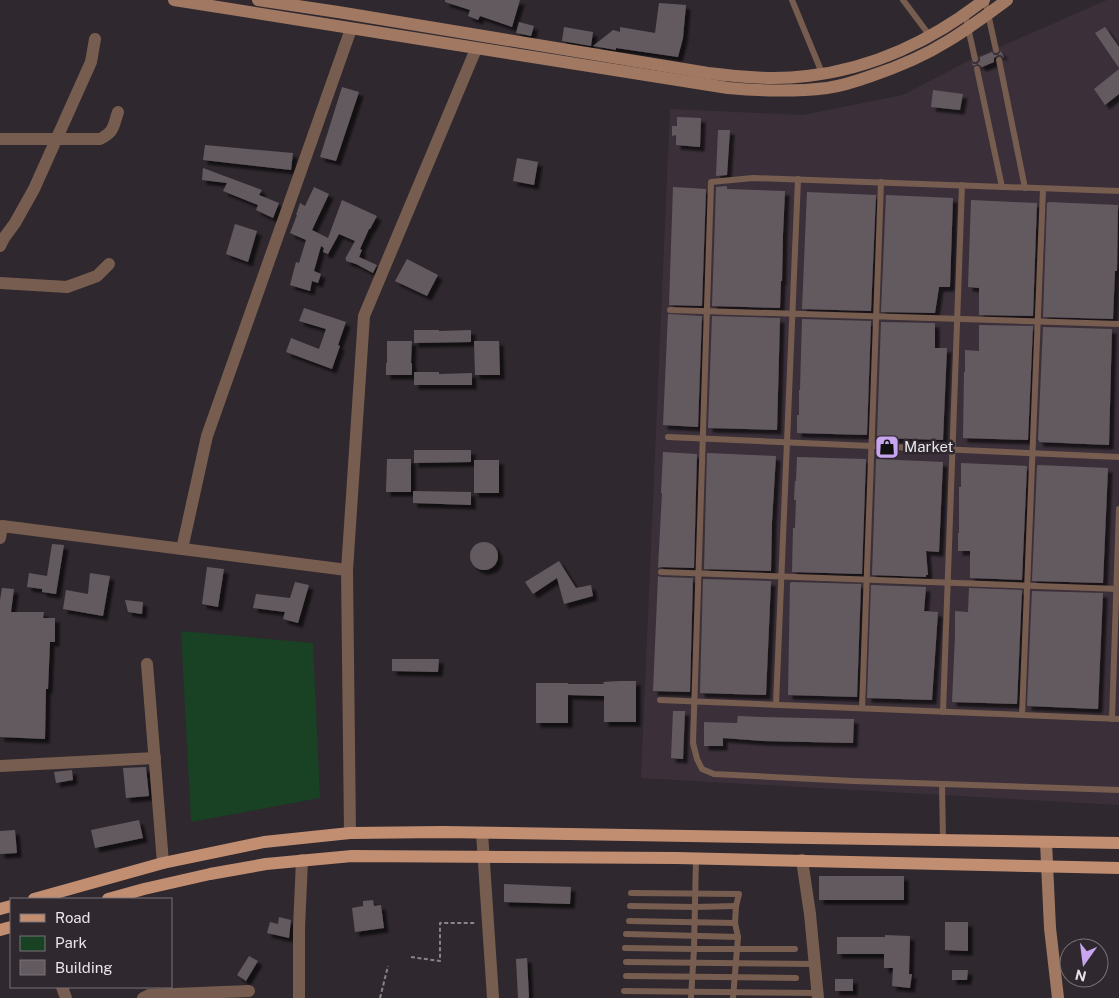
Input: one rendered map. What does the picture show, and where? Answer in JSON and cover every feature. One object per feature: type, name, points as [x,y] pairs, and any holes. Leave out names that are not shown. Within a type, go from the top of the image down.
[{"type":"main road","points":[[174,0],[476,49],[728,88],[759,91],[795,91],[829,88],[862,80],[927,53],[968,28],[1007,0]]},
{"type":"main road","points":[[258,0],[708,73],[740,77],[774,78],[822,74],[851,68],[886,56],[918,43],[946,27],[984,0]]},
{"type":"main road","points":[[38,898],[163,863],[264,842],[350,833],[482,833],[1119,843]]},
{"type":"main road","points":[[675,836],[676,858]]},
{"type":"main road","points":[[1046,842],[1050,928],[1058,998]]},
{"type":"main road","points":[[112,898],[210,874],[266,864],[352,856],[696,858],[1119,868]]},
{"type":"street","points":[[182,549],[207,436],[351,29]]},
{"type":"street","points":[[0,246],[34,189],[91,62],[95,39]]},
{"type":"street","points":[[350,833],[348,570],[364,316],[476,49]]},
{"type":"street","points":[[0,139],[100,139],[110,134],[118,112]]},
{"type":"street","points":[[0,283],[67,287],[96,276],[109,264]]},
{"type":"street","points":[[0,538],[2,526],[348,570]]},
{"type":"street","points":[[147,664],[163,863]]},
{"type":"street","points":[[0,766],[155,758]]},
{"type":"street","points":[[482,833],[493,998]]},
{"type":"street","points":[[299,998],[299,928],[302,860]]},
{"type":"street","points":[[802,860],[810,914],[818,996]]},
{"type":"street","points":[[144,998],[149,994],[235,995],[249,991]]},
{"type":"lane","points":[[792,0],[822,74]]},
{"type":"lane","points":[[902,0],[930,36]]},
{"type":"lane","points":[[984,0],[989,14],[996,50]]},
{"type":"lane","points":[[965,14],[975,59]]},
{"type":"lane","points":[[999,60],[1025,188]]},
{"type":"lane","points":[[977,69],[1002,187]]},
{"type":"lane","points":[[1119,191],[753,178],[711,182],[692,743],[702,769],[714,774],[853,781],[1119,790]]},
{"type":"lane","points":[[776,705],[798,179]]},
{"type":"lane","points":[[862,708],[881,182]]},
{"type":"lane","points":[[943,712],[962,185]]},
{"type":"lane","points":[[1022,715],[1043,189]]},
{"type":"lane","points":[[670,310],[1119,324]]},
{"type":"lane","points":[[668,437],[1119,457]]},
{"type":"lane","points":[[660,700],[1115,719],[1119,509]]},
{"type":"lane","points":[[662,572],[1118,589]]},
{"type":"lane","points":[[942,784],[943,840]]},
{"type":"lane","points":[[691,995],[696,858]]},
{"type":"lane","points":[[631,892],[739,894],[736,906],[735,923],[738,937],[733,995]]},
{"type":"lane","points":[[630,906],[736,906]]},
{"type":"lane","points":[[629,921],[735,923]]},
{"type":"lane","points":[[626,934],[738,937]]},
{"type":"lane","points":[[625,948],[694,950],[795,949]]},
{"type":"lane","points":[[626,962],[815,964]]},
{"type":"lane","points":[[626,976],[796,978]]},
{"type":"lane","points":[[624,990],[691,995],[818,996]]},
{"type":"path","points":[[411,957],[440,961],[440,923],[488,923]]},
{"type":"path","points":[[380,998],[388,966]]},
{"type":"shaded area","name":"Market","points":[[1107,0],[1119,0],[1119,805],[641,778],[670,109],[803,115],[903,95],[970,60]]},
{"type":"green space","points":[[181,631],[313,643],[320,798],[191,822]]},
{"type":"building","points":[[445,0],[520,0],[512,27],[480,16],[478,20],[468,16],[470,10],[445,2]]},
{"type":"building","points":[[659,3],[686,5],[683,38],[678,57],[593,46],[613,30],[620,32],[620,27],[655,33]]},
{"type":"building","points":[[519,22],[534,26],[531,36],[516,33]]},
{"type":"building","points":[[564,27],[593,32],[591,46],[562,41]]},
{"type":"building","points":[[1105,27],[1119,47],[1119,68],[1095,33]]},
{"type":"building","points":[[992,52],[994,55],[998,55],[994,58],[994,62],[982,67],[978,64],[973,66],[971,61],[973,64],[977,64],[980,61],[980,57]]},
{"type":"building","points":[[1119,69],[1119,94],[1105,105],[1094,89]]},
{"type":"building","points":[[342,87],[359,92],[336,161],[320,157]]},
{"type":"building","points":[[933,90],[963,94],[960,110],[931,107]]},
{"type":"building","points":[[677,117],[701,118],[700,147],[676,145],[676,135],[672,136],[672,126],[677,126]]},
{"type":"building","points":[[718,130],[730,130],[727,175],[716,176]]},
{"type":"building","points":[[205,145],[293,153],[291,170],[203,160]]},
{"type":"building","points":[[517,158],[538,162],[534,185],[513,181]]},
{"type":"building","points":[[203,168],[262,190],[259,195],[279,203],[273,218],[256,210],[258,205],[223,191],[227,183],[202,180]]},
{"type":"building","points":[[727,186],[727,189],[785,191],[780,308],[712,306],[716,187]]},
{"type":"building","points":[[314,187],[329,194],[312,230],[328,238],[342,200],[377,216],[360,249],[362,250],[359,257],[377,265],[373,273],[346,261],[345,259],[355,241],[339,234],[328,254],[323,252],[324,248],[321,246],[314,271],[321,274],[318,283],[312,281],[310,291],[290,285],[296,262],[299,263],[306,240],[290,233],[300,203],[305,206]]},
{"type":"building","points":[[673,187],[706,189],[702,306],[669,305]]},
{"type":"building","points":[[807,192],[876,195],[871,311],[802,309]]},
{"type":"building","points":[[886,195],[953,198],[950,287],[939,287],[935,313],[881,312]]},
{"type":"building","points":[[971,200],[1037,203],[1033,316],[979,315],[979,288],[968,287]]},
{"type":"building","points":[[1047,203],[1118,205],[1117,271],[1115,271],[1113,319],[1043,317]]},
{"type":"building","points":[[235,224],[257,231],[248,262],[226,254]]},
{"type":"building","points":[[407,259],[438,275],[427,296],[395,281]]},
{"type":"building","points":[[304,308],[346,322],[332,369],[286,352],[291,338],[319,349],[326,329],[299,321]]},
{"type":"building","points":[[668,314],[702,316],[698,427],[663,425]]},
{"type":"building","points":[[712,316],[780,318],[777,430],[708,428]]},
{"type":"building","points":[[802,319],[871,321],[867,435],[797,433]]},
{"type":"building","points":[[881,322],[935,323],[935,348],[947,348],[943,440],[879,438],[877,436]]},
{"type":"building","points":[[979,325],[1033,326],[1028,440],[963,438],[965,350],[979,351]]},
{"type":"building","points":[[1043,327],[1112,329],[1109,445],[1039,442]]},
{"type":"building","points":[[414,330],[471,330],[471,342],[414,343]]},
{"type":"building","points":[[387,341],[412,341],[412,375],[386,375]]},
{"type":"building","points":[[474,341],[499,341],[500,375],[475,375]]},
{"type":"building","points":[[414,372],[439,372],[439,374],[472,373],[472,385],[414,385]]},
{"type":"building","points":[[414,450],[471,450],[471,462],[414,463]]},
{"type":"building","points":[[663,452],[697,454],[694,568],[658,568]]},
{"type":"building","points":[[707,453],[776,456],[771,571],[704,569]]},
{"type":"building","points":[[797,457],[866,459],[862,574],[792,572]]},
{"type":"building","points":[[387,459],[411,459],[411,492],[386,492]]},
{"type":"building","points":[[876,459],[943,462],[939,552],[926,551],[928,575],[926,577],[872,575]]},
{"type":"building","points":[[474,460],[499,460],[499,493],[474,493]]},
{"type":"building","points":[[961,463],[1027,466],[1022,580],[970,578],[970,551],[958,551]]},
{"type":"building","points":[[1038,465],[1108,468],[1103,583],[1032,581]]},
{"type":"building","points":[[413,491],[471,492],[471,505],[413,503]]},
{"type":"building","points":[[484,542],[494,546],[498,556],[494,566],[484,570],[474,566],[470,556],[474,546]]},
{"type":"building","points":[[52,544],[64,545],[56,594],[42,592],[42,589],[27,587],[29,573],[47,576]]},
{"type":"building","points":[[559,561],[576,588],[591,585],[593,596],[564,604],[557,578],[533,594],[525,582]]},
{"type":"building","points":[[207,567],[224,569],[218,607],[202,604]]},
{"type":"building","points":[[90,573],[110,576],[103,616],[63,609],[66,590],[88,594]]},
{"type":"building","points":[[658,576],[693,578],[690,692],[653,691]]},
{"type":"building","points":[[703,579],[771,581],[766,695],[700,693]]},
{"type":"building","points":[[295,582],[309,585],[298,623],[283,619],[285,612],[253,608],[256,594],[290,598]]},
{"type":"building","points":[[790,583],[861,584],[857,697],[788,695]]},
{"type":"building","points":[[871,585],[926,587],[924,611],[938,612],[932,700],[867,698]]},
{"type":"building","points":[[2,588],[14,589],[11,612],[44,612],[43,618],[55,618],[55,642],[50,642],[48,689],[46,689],[45,739],[0,737],[0,600]]},
{"type":"building","points":[[969,588],[1022,590],[1017,704],[952,702],[955,611],[968,612]]},
{"type":"building","points":[[1032,591],[1103,593],[1098,709],[1027,705]]},
{"type":"building","points":[[125,600],[143,602],[142,614],[128,612]]},
{"type":"building","points":[[392,659],[439,659],[438,672],[392,671]]},
{"type":"building","points":[[636,681],[636,722],[604,722],[604,696],[568,695],[568,723],[536,723],[536,683],[604,684],[603,682]]},
{"type":"building","points":[[673,711],[685,711],[683,759],[671,758]]},
{"type":"building","points":[[738,716],[854,719],[853,743],[723,738],[723,746],[704,746],[704,722],[737,723]]},
{"type":"building","points":[[146,767],[149,796],[126,798],[123,768]]},
{"type":"building","points":[[72,770],[73,780],[56,783],[54,772]]},
{"type":"building","points":[[139,820],[143,838],[95,848],[91,830]]},
{"type":"building","points":[[15,830],[17,853],[0,854],[0,831]]},
{"type":"building","points":[[819,876],[904,876],[904,900],[819,900]]},
{"type":"building","points":[[504,884],[571,887],[570,904],[504,902]]},
{"type":"building","points":[[373,900],[374,906],[381,905],[384,928],[355,932],[352,908],[363,906],[363,901]]},
{"type":"building","points":[[279,917],[291,920],[289,938],[267,933],[270,922],[278,924]]},
{"type":"building","points":[[945,922],[968,922],[968,951],[945,950]]},
{"type":"building","points":[[885,935],[910,936],[909,974],[912,974],[910,988],[892,986],[893,968],[884,968],[884,954],[837,954],[837,937],[885,937]]},
{"type":"building","points":[[249,956],[258,961],[246,981],[237,975]]},
{"type":"building","points":[[527,958],[529,998],[518,998],[516,959]]},
{"type":"building","points":[[952,970],[968,970],[967,980],[952,980]]},
{"type":"building","points":[[835,979],[853,979],[853,991],[835,991]]},
{"type":"place","name":"Market","points":[[887,447]]}]
